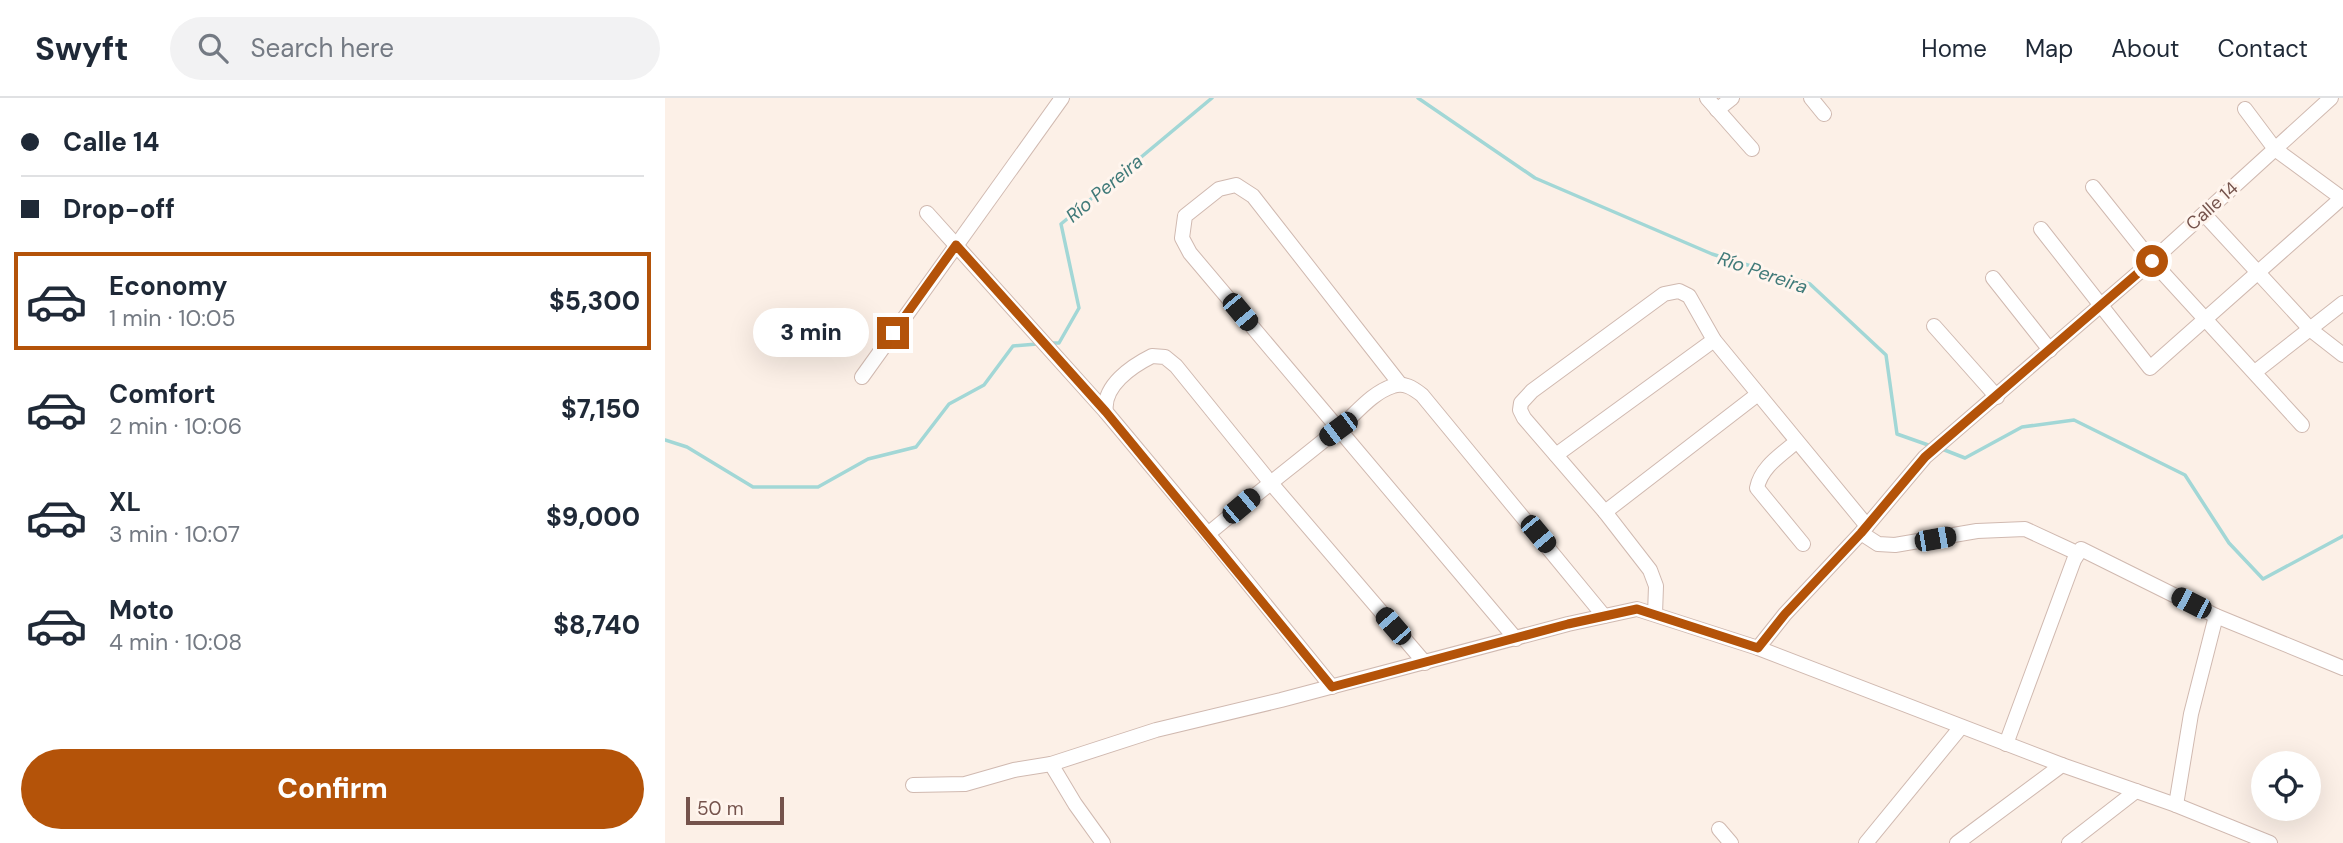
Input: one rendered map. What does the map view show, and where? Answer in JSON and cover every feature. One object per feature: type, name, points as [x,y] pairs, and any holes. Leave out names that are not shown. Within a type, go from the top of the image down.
[{"type":"street","points":[[862,377],[1062,98]]},
{"type":"street","points":[[1707,98],[1752,149]]},
{"type":"street","points":[[1717,110],[1732,98]]},
{"type":"street","points":[[1811,98],[1824,114]]},
{"type":"street","name":"Calle 14","points":[[1758,648],[1785,614],[1864,530],[1925,457],[2152,261],[2331,98]]},
{"type":"street","points":[[2041,229],[2150,368],[2343,198],[2275,149],[2245,109]]},
{"type":"street","points":[[1400,384],[1253,196],[1236,185],[1219,189],[1185,216],[1182,238],[1190,253],[1516,639]]},
{"type":"street","points":[[2093,187],[2152,261],[2302,425]]},
{"type":"street","points":[[927,213],[1106,412],[1332,687]]},
{"type":"street","points":[[2204,214],[2311,330],[2343,355]]},
{"type":"street","points":[[1993,278],[2050,350]]},
{"type":"street","points":[[1655,614],[1656,586],[1650,570],[1520,410],[1525,397],[1542,382],[1670,292],[1679,291],[1689,296],[1714,340],[1864,530],[1878,544],[1895,545],[1977,531],[2025,529],[2077,553]]},
{"type":"street","points":[[2255,372],[2343,303]]},
{"type":"street","points":[[1934,326],[1997,397]]},
{"type":"street","points":[[1556,455],[1714,340]]},
{"type":"street","points":[[1106,412],[1107,396],[1116,381],[1153,356],[1165,357],[1425,663]]},
{"type":"street","points":[[1208,534],[1375,397],[1390,386],[1400,384],[1411,387],[1422,395],[1604,616]]},
{"type":"street","points":[[1605,512],[1758,394]]},
{"type":"street","points":[[1796,442],[1767,467],[1757,488],[1803,544]]},
{"type":"street","points":[[2006,744],[2077,553],[2081,549],[2216,616],[2343,668]]},
{"type":"street","points":[[913,785],[965,783],[1014,770],[1051,764],[1156,730],[1637,609],[1758,648],[2270,843]]},
{"type":"street","points":[[2176,805],[2191,714],[2216,616]]},
{"type":"street","points":[[1866,843],[1961,727]]},
{"type":"street","points":[[1051,764],[1103,843]]},
{"type":"street","points":[[1957,843],[2062,765]]},
{"type":"street","points":[[2069,843],[2136,791]]},
{"type":"street","points":[[1719,829],[1731,843]]},
{"type":"waterway","name":"Río Pereira","points":[[1052,343],[1059,343],[1079,308],[1061,224],[1212,98]]},
{"type":"waterway","name":"Río Pereira","points":[[1418,98],[1535,178],[1712,254],[1810,284],[1886,355],[1897,434],[1931,446]]},
{"type":"waterway","name":"Río Pereira","points":[[665,440],[687,447],[753,487],[818,487],[868,459],[916,447],[949,404],[984,385],[1013,346],[1037,344]]},
{"type":"waterway","name":"Río Pereira","points":[[1942,449],[1965,458],[2022,427],[2074,420],[2185,475],[2229,543],[2263,579],[2343,536]]},
{"type":"route","points":[[893,333],[956,245],[1106,412],[1332,687],[1568,624],[1637,609],[1758,648],[1925,457],[2152,261]]}]
